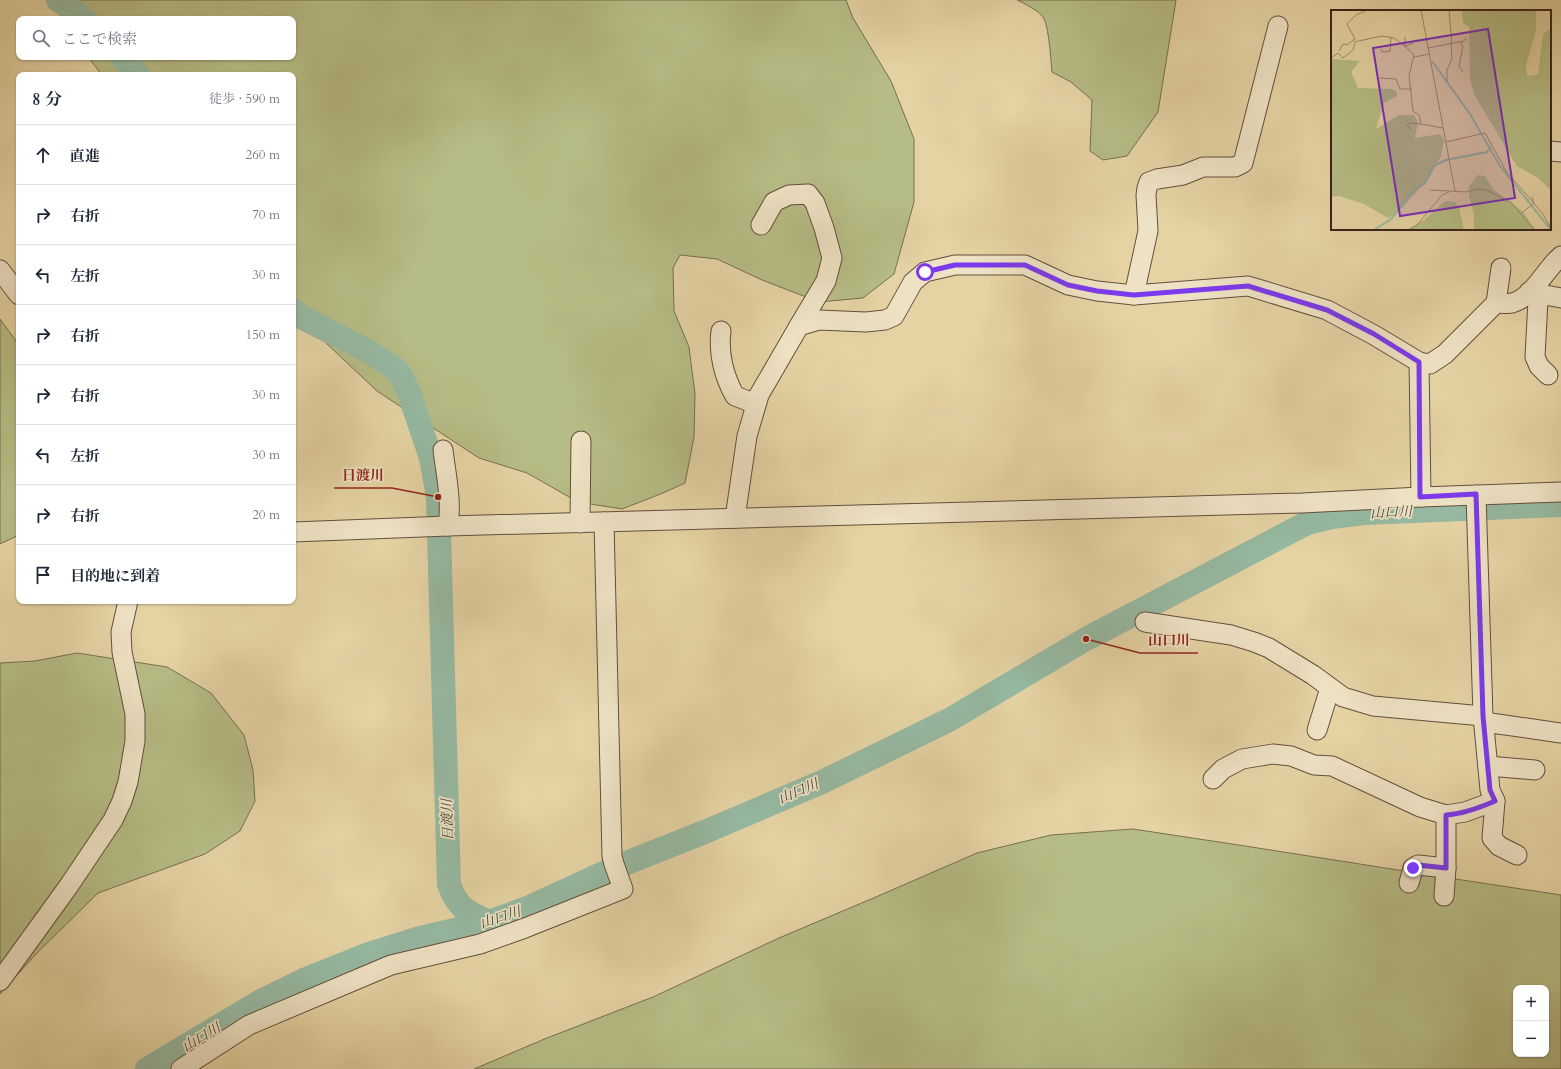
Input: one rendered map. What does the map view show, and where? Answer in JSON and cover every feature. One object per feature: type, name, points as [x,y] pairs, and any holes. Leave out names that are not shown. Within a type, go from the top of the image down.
[{"type":"street","points":[[1134,295],[1148,232],[1146,195],[1149,182],[1157,179],[1183,176],[1203,167],[1235,167],[1243,162],[1278,26]]},
{"type":"street","points":[[1551,151],[1561,152]]},
{"type":"street","points":[[734,518],[747,436],[759,395],[826,281],[832,258],[824,228],[815,204],[808,194],[789,195],[774,202],[761,225]]},
{"type":"street","points":[[1496,303],[1512,303],[1529,292],[1536,286],[1550,267],[1561,256]]},
{"type":"street","points":[[799,326],[819,320],[866,322],[885,320],[894,316],[913,282],[925,272],[955,265],[1025,265],[1068,285],[1097,291],[1134,295],[1248,286],[1327,310],[1374,334],[1419,362],[1430,364],[1444,354],[1496,303],[1501,268]]},
{"type":"street","points":[[0,270],[16,291]]},
{"type":"street","points":[[1529,292],[1561,298]]},
{"type":"street","points":[[1529,292],[1538,300],[1535,357],[1539,366],[1548,375]]},
{"type":"street","points":[[721,331],[719,344],[727,381],[735,396],[756,404]]},
{"type":"street","points":[[1419,362],[1420,497]]},
{"type":"street","points":[[580,523],[581,441]]},
{"type":"street","points":[[441,527],[450,514],[443,450]]},
{"type":"street","points":[[296,532],[734,518],[1294,503],[1420,497],[1476,504],[1561,492]]},
{"type":"street","points":[[1476,504],[1484,719],[1490,790],[1495,801],[1492,838],[1499,846],[1517,856]]},
{"type":"street","points":[[181,1069],[250,1025],[391,965],[480,944],[525,928],[623,889],[614,864],[604,522]]},
{"type":"street","points":[[2,973],[68,887],[113,820],[122,801],[128,782],[135,741],[135,714],[122,652],[121,632],[127,604]]},
{"type":"street","points":[[1146,622],[1231,636],[1254,642],[1269,648],[1313,676],[1343,698],[1373,706],[1484,719],[1561,732]]},
{"type":"street","points":[[1317,730],[1330,688]]},
{"type":"street","points":[[1213,779],[1222,769],[1242,760],[1273,754],[1291,756],[1314,765],[1332,766],[1420,807],[1446,815],[1472,810],[1495,801]]},
{"type":"street","points":[[1488,766],[1535,770]]},
{"type":"street","points":[[1444,896],[1446,868],[1446,815]]},
{"type":"street","points":[[1409,883],[1413,868],[1418,865],[1446,868]]},
{"type":"green space","points":[[57,0],[846,0],[853,18],[891,81],[914,139],[914,202],[894,274],[863,298],[819,302],[762,280],[717,259],[680,255],[673,268],[674,311],[689,347],[695,394],[694,437],[685,483],[622,509],[578,502],[527,473],[479,458],[377,391],[296,315],[296,72],[100,72],[90,60],[296,60],[296,16],[63,16]]},
{"type":"green space","points":[[1017,0],[1176,0],[1158,112],[1127,156],[1103,160],[1090,151],[1092,100],[1071,82],[1052,72],[1045,21],[1043,17],[1035,10]]},
{"type":"green space","points":[[0,319],[16,341],[16,536],[0,544]]},
{"type":"green space","points":[[77,653],[167,667],[211,693],[244,735],[253,770],[255,801],[240,831],[205,854],[98,893],[36,954],[0,994],[0,663],[35,661]]},
{"type":"green space","points":[[1133,829],[1561,895],[1561,1069],[474,1069],[547,1038],[653,997],[779,938],[977,853],[1051,835]]},
{"type":"waterway","name":"日渡川","points":[[58,0],[81,16]]},
{"type":"waterway","name":"日渡川","points":[[125,60],[135,72]]},
{"type":"waterway","name":"日渡川","points":[[296,313],[301,317],[368,351],[394,368],[401,376],[409,393],[431,458],[438,497],[449,884],[459,904],[469,912],[489,922]]},
{"type":"waterway","name":"山口川","points":[[147,1069],[261,1001],[304,980],[369,954],[420,938],[489,922],[530,907],[619,866],[707,831],[822,782],[949,720],[1086,639],[1307,523],[1332,517],[1364,513],[1561,505]]},
{"type":"place","name":"日渡川","points":[[438,497]]},
{"type":"place","name":"山口川","points":[[1086,639]]},
{"type":"route","points":[[925,272],[955,265],[1025,265],[1068,285],[1097,291],[1134,295],[1248,286],[1327,310],[1374,334],[1419,362],[1420,497],[1476,494],[1483,716],[1490,790],[1495,801],[1479,808],[1446,815],[1446,868],[1418,865],[1413,868]]}]
